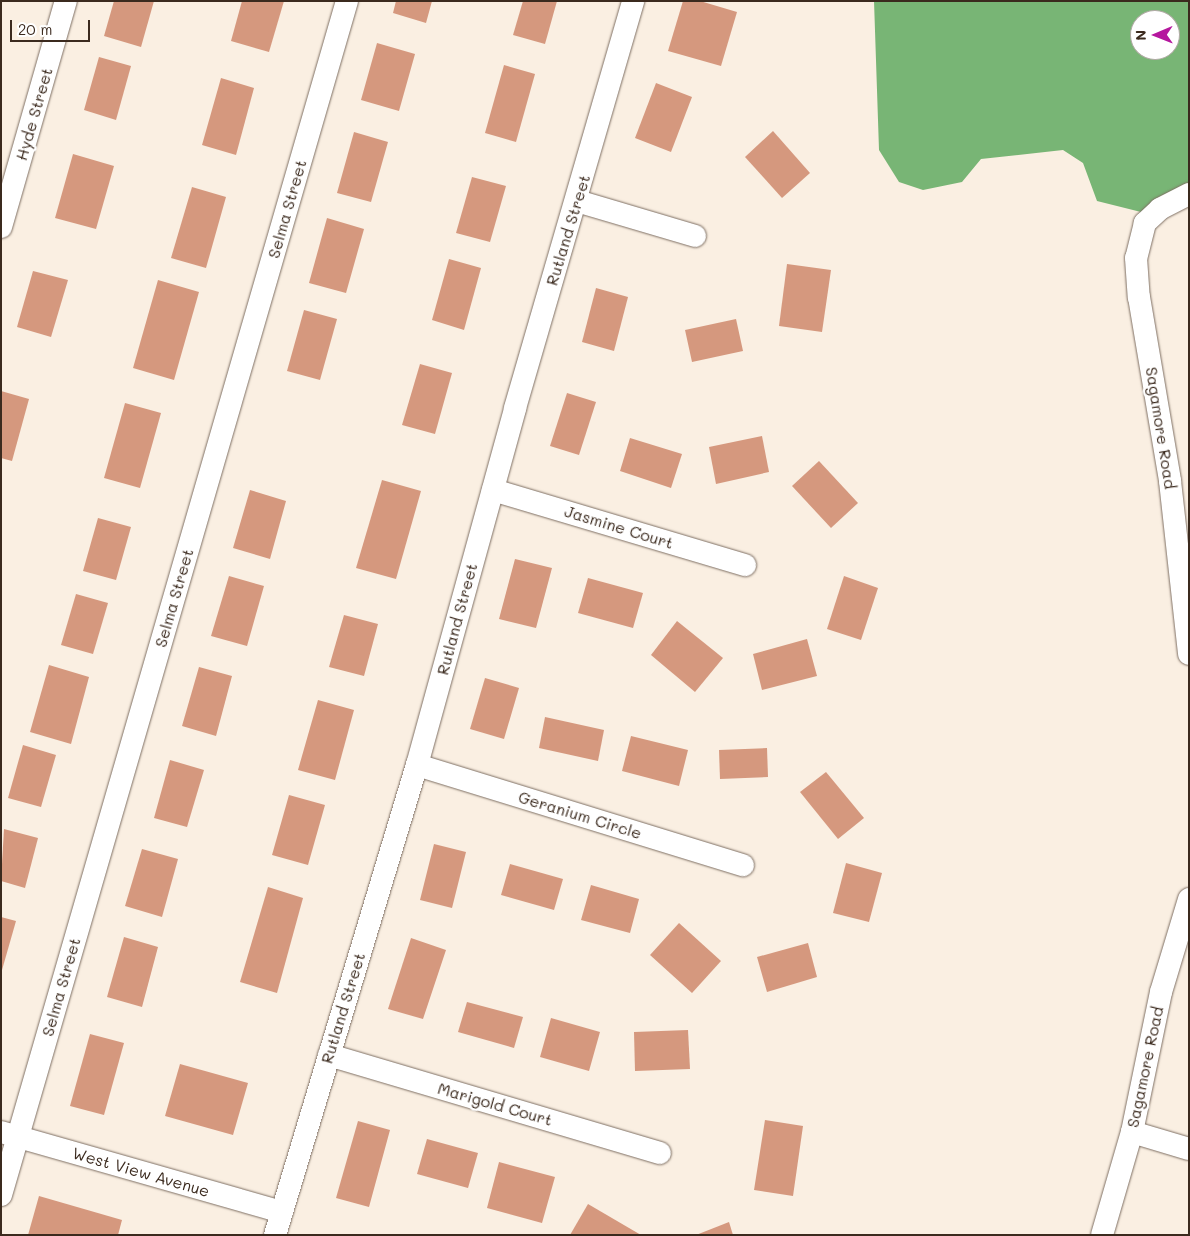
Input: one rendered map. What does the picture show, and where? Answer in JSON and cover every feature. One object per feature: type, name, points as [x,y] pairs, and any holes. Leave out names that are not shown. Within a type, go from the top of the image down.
[{"type":"street","name":"Hyde Street","points":[[1,227],[66,1]]},
{"type":"street","name":"Selma Street","points":[[1,1195],[10,1135],[347,1]]},
{"type":"street","name":"Rutland Street","points":[[275,1235],[417,766],[493,490],[633,1]]},
{"type":"street","name":"Sagamore Road","points":[[1189,194],[1160,209],[1145,223],[1136,258],[1139,298],[1180,479],[1189,654]]},
{"type":"street","points":[[577,200],[694,236]]},
{"type":"street","name":"Jasmine Court","points":[[493,490],[745,565]]},
{"type":"street","name":"Geranium Circle","points":[[417,766],[744,865]]},
{"type":"street","name":"Sagamore Road","points":[[1102,1235],[1132,1132],[1161,992],[1189,899]]},
{"type":"street","name":"Marigold Court","points":[[329,1054],[660,1152]]},
{"type":"street","points":[[1132,1132],[1189,1149]]},
{"type":"street","name":"West View Avenue","points":[[10,1135],[282,1212]]},
{"type":"green space","points":[[874,1],[1189,1],[1189,192],[1153,215],[1097,201],[1083,163],[1063,150],[981,159],[962,182],[923,190],[899,182],[879,150]]},
{"type":"building","points":[[114,1],[154,1],[141,47],[104,36]]},
{"type":"building","points":[[242,1],[284,1],[269,52],[231,41]]},
{"type":"building","points":[[396,1],[432,1],[426,23],[393,13]]},
{"type":"building","points":[[523,1],[557,1],[545,44],[513,35]]},
{"type":"building","points":[[683,1],[700,1],[737,12],[721,66],[668,51]]},
{"type":"building","points":[[377,43],[415,54],[399,111],[361,100]]},
{"type":"building","points":[[99,57],[131,66],[116,120],[84,110]]},
{"type":"building","points":[[504,65],[535,74],[516,142],[485,133]]},
{"type":"building","points":[[221,78],[254,88],[236,155],[202,145]]},
{"type":"building","points":[[656,83],[692,97],[671,152],[635,138]]},
{"type":"building","points":[[773,131],[810,173],[782,198],[745,157]]},
{"type":"building","points":[[354,132],[388,142],[371,202],[337,193]]},
{"type":"building","points":[[73,154],[114,166],[96,229],[55,218]]},
{"type":"building","points":[[472,177],[506,186],[490,242],[456,233]]},
{"type":"building","points":[[192,187],[226,197],[206,268],[171,258]]},
{"type":"building","points":[[327,218],[364,229],[346,293],[309,283]]},
{"type":"building","points":[[449,259],[481,268],[464,330],[432,320]]},
{"type":"building","points":[[787,264],[831,270],[822,332],[779,326]]},
{"type":"building","points":[[33,271],[68,280],[51,337],[17,327]]},
{"type":"building","points":[[158,280],[199,292],[174,380],[133,368]]},
{"type":"building","points":[[596,288],[628,297],[614,351],[582,342]]},
{"type":"building","points":[[304,310],[337,319],[320,380],[287,371]]},
{"type":"building","points":[[736,319],[743,351],[692,362],[685,330]]},
{"type":"building","points":[[420,364],[452,373],[435,434],[402,425]]},
{"type":"building","points":[[1,391],[29,399],[12,461],[1,458]]},
{"type":"building","points":[[567,393],[596,402],[579,455],[550,446]]},
{"type":"building","points":[[125,403],[161,413],[140,488],[104,478]]},
{"type":"building","points":[[762,436],[769,472],[716,484],[709,447]]},
{"type":"building","points":[[630,438],[682,454],[671,488],[620,471]]},
{"type":"building","points":[[819,461],[858,503],[831,528],[792,486]]},
{"type":"building","points":[[382,480],[421,491],[396,579],[356,568]]},
{"type":"building","points":[[250,490],[286,501],[270,559],[233,548]]},
{"type":"building","points":[[98,518],[131,527],[116,580],[83,571]]},
{"type":"building","points":[[515,559],[552,568],[536,628],[499,619]]},
{"type":"building","points":[[229,576],[264,586],[247,646],[211,636]]},
{"type":"building","points":[[844,576],[878,588],[861,640],[827,629]]},
{"type":"building","points":[[588,578],[643,593],[633,628],[578,613]]},
{"type":"building","points":[[76,594],[108,603],[93,654],[61,645]]},
{"type":"building","points":[[344,615],[378,624],[364,676],[329,667]]},
{"type":"building","points":[[677,621],[723,658],[695,692],[651,655]]},
{"type":"building","points":[[807,639],[817,676],[762,690],[753,654]]},
{"type":"building","points":[[49,665],[89,677],[71,744],[30,732]]},
{"type":"building","points":[[199,667],[232,676],[216,736],[182,726]]},
{"type":"building","points":[[485,678],[519,688],[504,739],[470,729]]},
{"type":"building","points":[[318,700],[354,710],[335,780],[298,770]]},
{"type":"building","points":[[545,717],[604,730],[598,761],[539,748]]},
{"type":"building","points":[[631,736],[688,750],[679,786],[622,771]]},
{"type":"building","points":[[23,745],[56,755],[41,807],[8,798]]},
{"type":"building","points":[[767,748],[768,777],[720,779],[719,750]]},
{"type":"building","points":[[170,760],[204,770],[187,827],[154,818]]},
{"type":"building","points":[[826,772],[864,818],[838,839],[800,792]]},
{"type":"building","points":[[289,795],[325,805],[308,865],[272,855]]},
{"type":"building","points":[[4,829],[38,838],[25,888],[1,881]]},
{"type":"building","points":[[434,844],[466,852],[452,908],[420,900]]},
{"type":"building","points":[[142,849],[178,859],[162,917],[125,906]]},
{"type":"building","points":[[846,863],[882,873],[869,922],[833,913]]},
{"type":"building","points":[[510,864],[563,879],[554,910],[501,895]]},
{"type":"building","points":[[591,885],[639,899],[630,933],[581,920]]},
{"type":"building","points":[[268,887],[303,898],[277,993],[240,982]]},
{"type":"building","points":[[1,917],[16,921],[2,970],[1,969]]},
{"type":"building","points":[[679,923],[721,961],[692,993],[650,955]]},
{"type":"building","points":[[124,937],[158,947],[142,1007],[107,997]]},
{"type":"building","points":[[411,938],[446,950],[423,1019],[388,1009]]},
{"type":"building","points":[[808,943],[817,977],[767,992],[757,957]]},
{"type":"building","points":[[467,1002],[523,1017],[514,1048],[458,1032]]},
{"type":"building","points":[[551,1018],[600,1032],[589,1071],[540,1057]]},
{"type":"building","points":[[688,1030],[690,1069],[635,1071],[634,1032]]},
{"type":"building","points":[[90,1034],[124,1043],[104,1115],[70,1106]]},
{"type":"building","points":[[180,1064],[248,1083],[233,1135],[165,1116]]},
{"type":"building","points":[[765,1120],[803,1126],[793,1196],[754,1190]]},
{"type":"building","points":[[358,1121],[390,1130],[369,1207],[336,1198]]},
{"type":"building","points":[[427,1139],[478,1153],[468,1188],[417,1174]]},
{"type":"building","points":[[499,1162],[555,1177],[542,1223],[487,1208]]},
{"type":"building","points":[[39,1196],[122,1220],[118,1235],[28,1235]]},
{"type":"building","points":[[588,1204],[641,1235],[570,1235]]},
{"type":"building","points":[[729,1222],[733,1235],[696,1235]]}]
